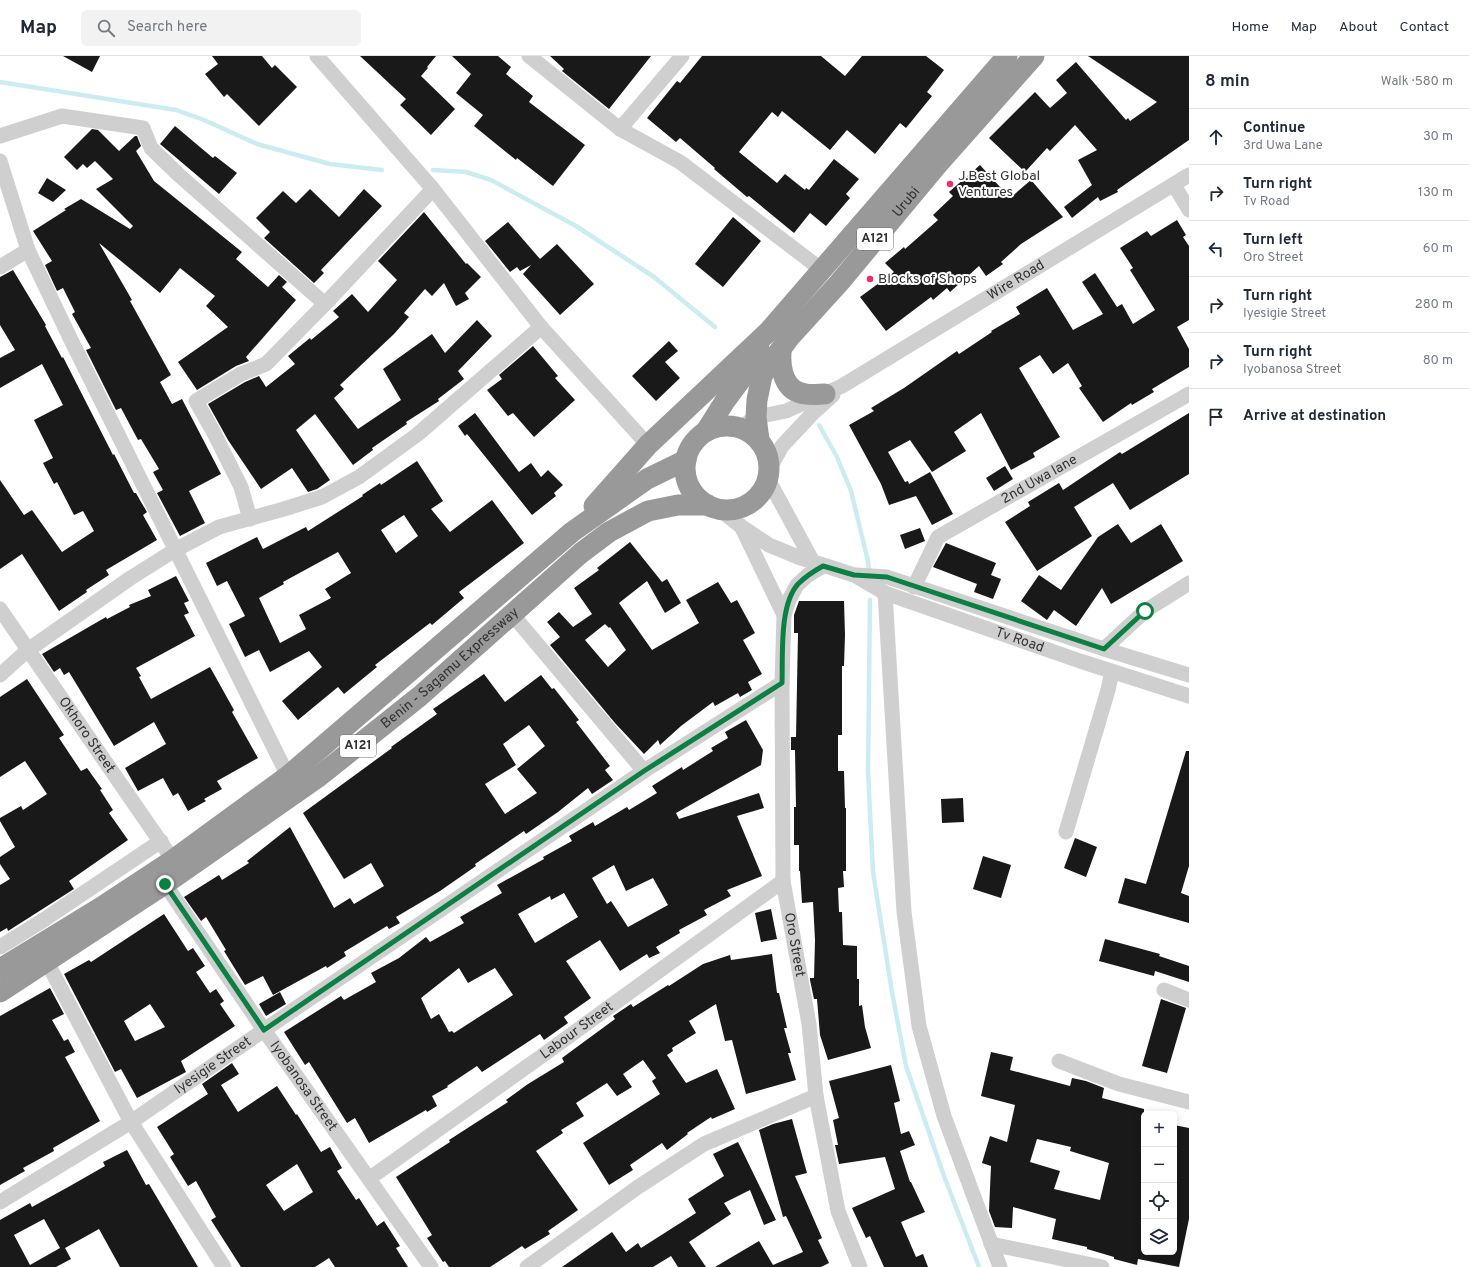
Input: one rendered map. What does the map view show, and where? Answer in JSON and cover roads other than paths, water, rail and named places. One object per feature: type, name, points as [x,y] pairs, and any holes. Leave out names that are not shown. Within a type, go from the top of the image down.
[{"type":"highway","name":"Urubi","points":[[768,332],[1007,56]]},
{"type":"highway","name":"Urubi","points":[[769,473],[768,458],[765,448],[748,422],[757,400],[762,376],[789,338],[839,283],[938,164],[1034,56]]},
{"type":"highway","name":"A121","points":[[0,969],[100,908],[173,860],[288,776],[572,532],[647,479],[686,460],[690,449],[697,439],[706,431],[742,378],[768,332]]},
{"type":"highway","name":"A121","points":[[572,532],[648,445],[768,332]]},
{"type":"highway","points":[[781,350],[780,364],[782,374],[794,391],[805,394],[834,390]]},
{"type":"highway","points":[[706,431],[717,427],[748,422]]},
{"type":"highway","points":[[686,460],[686,474],[690,486],[697,497],[714,507]]},
{"type":"highway","name":"A121","points":[[714,507],[736,510],[750,504],[762,493],[769,473]]},
{"type":"highway","name":"Benin - Sagamu Expressway","points":[[0,992],[165,884],[317,778],[420,696],[581,553],[609,532],[648,511],[678,506],[714,507]]},
{"type":"street","points":[[317,56],[432,189],[541,327],[648,445]]},
{"type":"street","points":[[529,56],[620,129],[680,162],[822,270]]},
{"type":"street","points":[[620,129],[682,56]]},
{"type":"street","points":[[0,136],[62,116],[143,128],[151,148],[180,176],[326,304]]},
{"type":"street","points":[[0,161],[28,250],[74,347],[288,776]]},
{"type":"street","name":"Wire Road","points":[[748,422],[786,411],[834,390],[1189,175]]},
{"type":"street","points":[[1174,185],[1189,210]]},
{"type":"street","points":[[250,519],[241,487],[196,401],[241,374],[266,364],[326,304],[432,189]]},
{"type":"street","points":[[0,268],[28,250]]},
{"type":"street","points":[[0,675],[28,650],[130,579],[175,550],[219,527],[284,510],[322,497],[359,477],[418,434],[541,327]]},
{"type":"street","name":"Wire Road","points":[[769,473],[782,446],[834,390]]},
{"type":"street","name":"2nd Uwa lane","points":[[914,587],[938,536],[1189,394]]},
{"type":"street","points":[[769,473],[818,564]]},
{"type":"street","name":"Tv Road","points":[[714,507],[769,545],[818,564],[854,575],[885,593],[1112,672],[1189,696]]},
{"type":"street","name":"Oro Street","points":[[742,527],[784,615]]},
{"type":"street","name":"Oro Street","points":[[818,564],[798,585],[789,600],[784,615],[782,683],[783,881],[809,1024],[816,1096],[838,1211],[860,1267]]},
{"type":"street","name":"Tv Road","points":[[854,575],[887,577],[1104,649],[1189,675]]},
{"type":"street","points":[[1104,649],[1145,611],[1189,583]]},
{"type":"street","points":[[885,593],[904,912],[920,1026],[944,1116],[1000,1267]]},
{"type":"street","name":"Okhoro Street","points":[[0,609],[173,860]]},
{"type":"street","points":[[512,614],[644,771]]},
{"type":"street","points":[[1066,832],[1112,672]]},
{"type":"street","name":"Iyesigie Street","points":[[0,1202],[131,1122],[644,771],[782,683]]},
{"type":"street","points":[[0,947],[161,842]]},
{"type":"street","name":"Labour Street","points":[[370,1178],[532,1063],[783,881]]},
{"type":"street","name":"Iyobanosa Street","points":[[165,884],[264,1030],[370,1178],[431,1267]]},
{"type":"street","points":[[47,962],[131,1122],[224,1267]]},
{"type":"street","points":[[1164,990],[1189,1000]]},
{"type":"street","points":[[1059,1061],[1119,1084],[1189,1102]]},
{"type":"street","points":[[528,1267],[638,1187],[704,1144],[816,1096]]},
{"type":"street","points":[[991,1244],[1102,1267]]},
{"type":"waterway","points":[[0,82],[176,110],[204,120],[257,144],[330,164],[382,170]]},
{"type":"waterway","points":[[433,170],[466,172],[491,180],[576,226],[654,277],[715,327]]},
{"type":"waterway","points":[[819,425],[837,457],[851,491],[868,561],[869,571]]},
{"type":"waterway","points":[[870,600],[868,771],[873,872],[892,992],[906,1066],[944,1176],[979,1267]]},
{"type":"place","name":"J.Best Global Ventures","points":[[950,184]]},
{"type":"place","name":"Blocks of Shops","points":[[870,279]]}]
